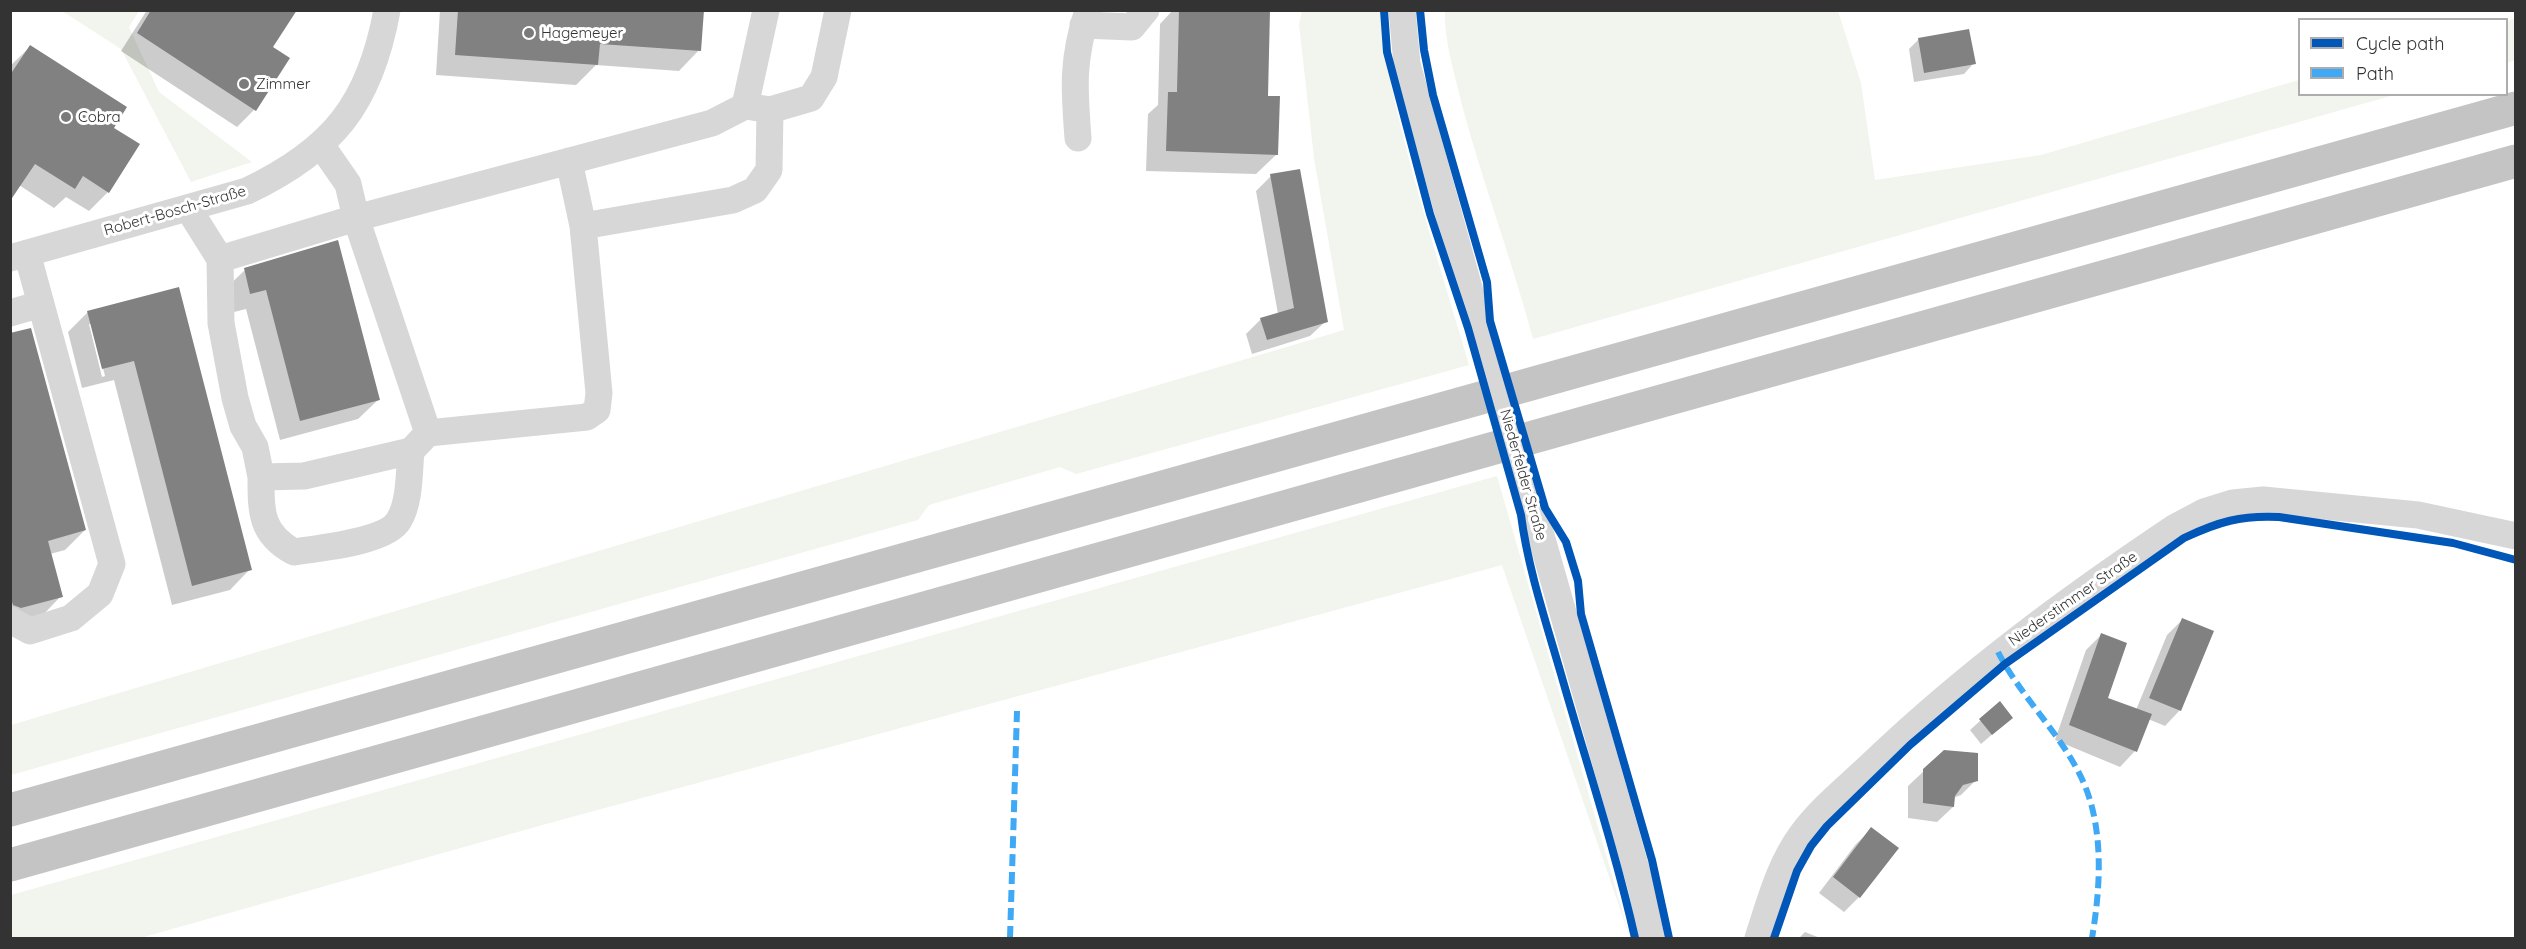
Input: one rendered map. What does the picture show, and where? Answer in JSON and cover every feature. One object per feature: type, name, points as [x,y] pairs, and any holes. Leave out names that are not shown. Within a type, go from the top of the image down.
[{"type":"highway","points":[[10,810],[2516,108]]},
{"type":"highway","points":[[10,865],[2516,161]]},
{"type":"street","name":"Robert-Bosch-Straße","points":[[19,255],[188,208],[256,187],[281,175],[321,145],[341,124],[363,91],[378,53],[387,10]]},
{"type":"street","points":[[583,226],[733,200],[755,190],[770,170],[758,108],[766,10]]},
{"type":"street","points":[[220,259],[356,218],[712,123],[758,108],[811,98],[824,77],[838,10]]},
{"type":"street","points":[[1078,138],[1073,79],[1077,45],[1086,18],[1132,27],[1146,10]]},
{"type":"street","name":"Niederfelder Straße","points":[[1402,10],[1407,64],[1638,879],[1651,939]]},
{"type":"street","points":[[188,208],[220,259],[221,323],[235,398],[243,426],[255,447],[261,477],[261,504],[264,519],[276,542],[294,552],[380,536],[393,528],[400,520],[419,442],[348,184],[321,145]]},
{"type":"street","points":[[261,477],[304,476],[419,442],[587,417],[597,410],[599,393],[583,226],[569,161]]},
{"type":"street","points":[[10,620],[30,631],[71,618],[100,594],[112,564],[41,304],[19,255]]},
{"type":"street","points":[[10,313],[41,304]]},
{"type":"street","name":"Niederstimmer Straße","points":[[1758,939],[1788,855],[1803,833],[1823,811],[1946,696],[1998,652],[2174,528],[2223,506],[2263,500],[2418,516],[2516,536]]},
{"type":"shaded area","points":[[62,11],[139,11],[129,27],[159,92],[252,162],[191,182],[121,49]]},
{"type":"shaded area","points":[[1302,11],[1381,11],[1388,68],[1400,125],[1469,365],[1076,474],[1060,467],[929,505],[918,520],[11,775],[11,725],[1344,330],[1314,158],[1299,24]]},
{"type":"shaded area","points":[[1445,11],[1838,11],[1861,83],[1875,180],[2041,155],[2298,80],[2298,96],[2390,96],[1533,339],[1462,105],[1445,23]]},
{"type":"shaded area","points":[[2515,18],[2515,60],[2508,63],[2508,21]]},
{"type":"shaded area","points":[[1497,476],[1630,938],[1502,565],[546,824],[140,938],[11,938],[11,895]]},
{"type":"building","name":"Zimmer","points":[[151,10],[297,10],[273,47],[290,58],[256,111],[137,33]]},
{"type":"building","name":"Hagemeyer","points":[[458,10],[704,10],[701,51],[600,44],[598,65],[455,55]]},
{"type":"building","points":[[1179,10],[1270,10],[1268,96],[1280,96],[1278,155],[1166,151],[1168,92],[1177,92]]},
{"type":"building","points":[[1969,29],[1976,64],[1924,73],[1918,38]]},
{"type":"building","name":"Cobra","points":[[30,45],[127,107],[114,128],[140,144],[109,193],[83,176],[75,189],[35,164],[10,201],[10,75]]},
{"type":"building","points":[[1300,169],[1328,322],[1267,340],[1260,318],[1294,308],[1270,174]]},
{"type":"building","points":[[338,240],[380,400],[300,421],[266,290],[250,294],[244,268]]},
{"type":"building","points":[[179,287],[252,570],[192,586],[134,361],[102,369],[87,311]]},
{"type":"building","points":[[31,328],[86,530],[48,541],[63,597],[21,608],[13,605],[10,596],[10,333]]},
{"type":"building","points":[[2182,618],[2214,631],[2181,711],[2149,698]]},
{"type":"building","points":[[2101,633],[2127,643],[2108,698],[2152,714],[2137,752],[2069,725]]},
{"type":"building","points":[[2000,701],[2013,718],[1992,735],[1979,719]]},
{"type":"building","points":[[1944,750],[1978,753],[1978,781],[1963,785],[1955,796],[1954,807],[1923,803],[1923,769]]},
{"type":"building","points":[[1871,827],[1899,848],[1860,898],[1833,877]]},
{"type":"marked path","points":[[1998,652],[2069,756],[2087,790],[2097,832],[2099,875],[2092,938]]},
{"type":"marked path","points":[[1010,938],[1017,711]]},
{"type":"cycle path","points":[[1384,10],[1387,52],[1430,214],[1468,328],[1521,515],[1538,595],[1609,839],[1635,938]]},
{"type":"cycle path","points":[[1420,10],[1424,50],[1433,95],[1487,282],[1490,321],[1545,508],[1566,542],[1578,581],[1581,614],[1652,860],[1669,938]]},
{"type":"cycle path","points":[[1774,938],[1797,871],[1811,846],[1827,826],[1910,745],[2005,664],[2184,538],[2230,521],[2253,517],[2279,517],[2453,543],[2516,560]]},
{"type":"place","name":"Hagemeyer","points":[[529,33]]},
{"type":"place","name":"Zimmer","points":[[244,84]]},
{"type":"place","name":"Cobra","points":[[66,117]]}]
